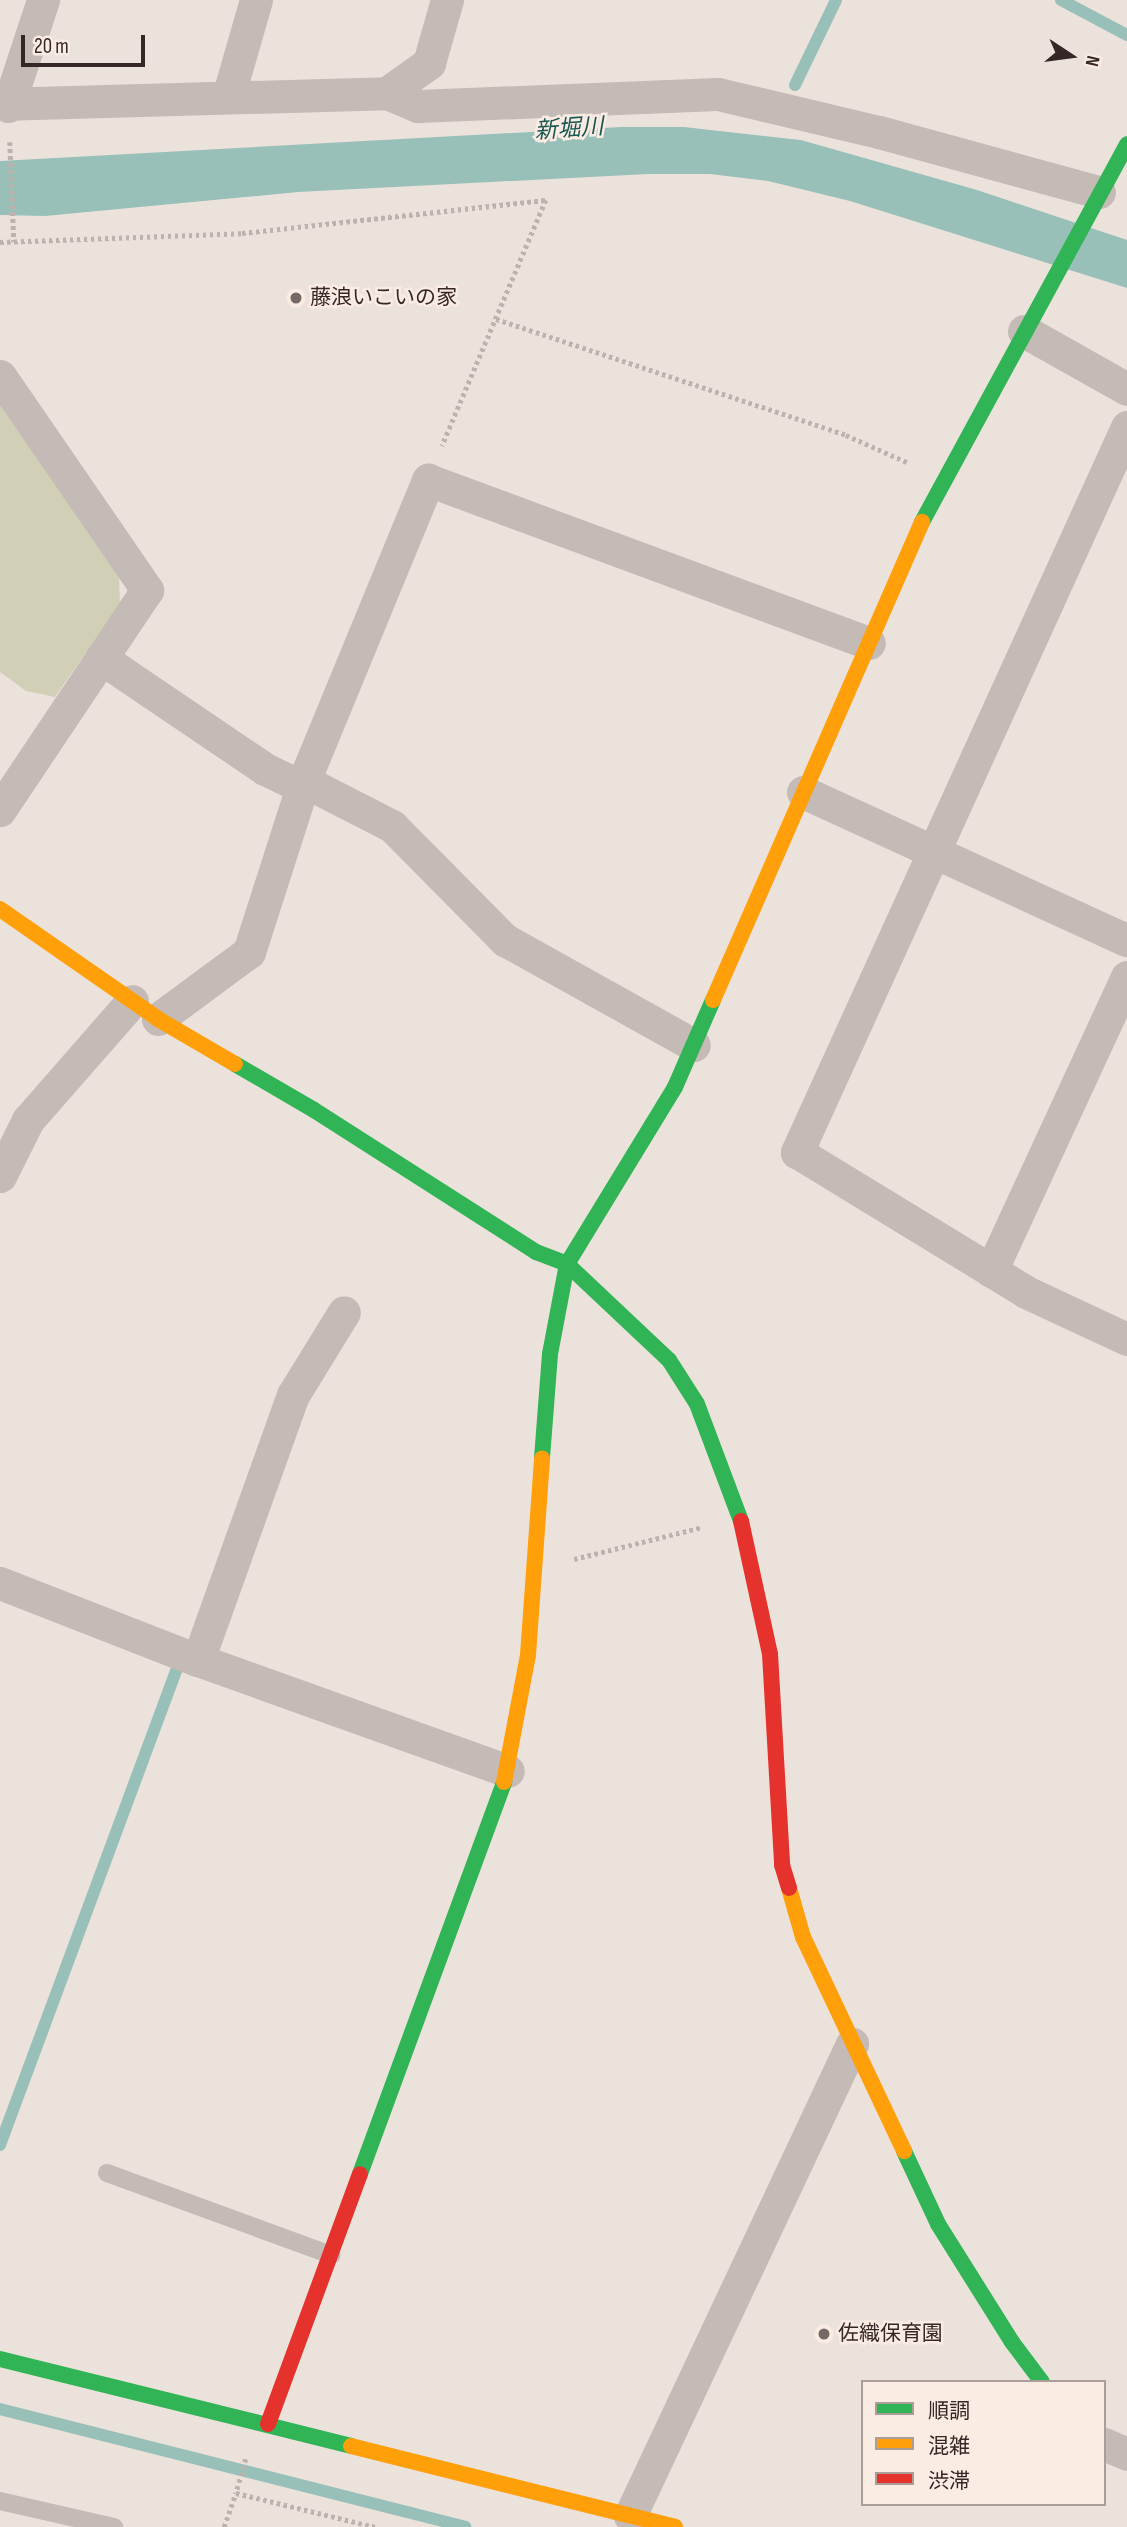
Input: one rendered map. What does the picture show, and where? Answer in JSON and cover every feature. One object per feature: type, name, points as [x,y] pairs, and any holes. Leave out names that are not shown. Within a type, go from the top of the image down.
[{"type":"street","points":[[43,0],[6,115],[228,97],[387,93],[418,106],[718,94],[879,132],[1096,197]]},
{"type":"street","points":[[228,97],[256,0]]},
{"type":"street","points":[[387,93],[429,63],[447,0]]},
{"type":"street","points":[[268,2424],[508,1771],[528,1655],[551,1354],[567,1264],[675,1087],[921,524],[1127,144]]},
{"type":"street","points":[[1024,331],[1127,389]]},
{"type":"street","points":[[0,376],[147,590],[0,810]]},
{"type":"street","points":[[1127,427],[797,1152],[1026,1292],[1127,1339]]},
{"type":"street","points":[[0,1176],[28,1120],[145,1010],[249,952],[303,784],[428,480],[869,643]]},
{"type":"street","points":[[101,658],[265,769],[303,784],[392,827],[505,940],[694,1045]]},
{"type":"street","points":[[803,792],[1127,940]]},
{"type":"street","points":[[0,909],[145,1010],[313,1110],[536,1252],[567,1264],[669,1360],[697,1404],[740,1518],[770,1654],[782,1865],[803,1937],[939,2224],[1012,2342],[1040,2380]]},
{"type":"street","points":[[991,1271],[1127,977]]},
{"type":"street","points":[[198,1660],[293,1395],[344,1312]]},
{"type":"street","points":[[0,1583],[198,1660],[508,1771]]},
{"type":"street","points":[[628,2521],[852,2044]]},
{"type":"street","points":[[0,2359],[268,2424],[628,2521],[675,2527]]},
{"type":"street","points":[[1106,2445],[1127,2454]]},
{"type":"lane","points":[[107,2173],[331,2255]]},
{"type":"lane","points":[[0,2501],[114,2527]]},
{"type":"path","points":[[6,115],[14,242]]},
{"type":"path","points":[[0,242],[242,233],[546,200],[428,480]]},
{"type":"path","points":[[496,319],[846,435],[945,478]]},
{"type":"path","points":[[535,1569],[740,1518]]},
{"type":"path","points":[[224,2527],[237,2491],[375,2527]]},
{"type":"green space","points":[[0,404],[119,577],[120,603],[55,697],[26,691],[0,672]]},
{"type":"water","points":[[621,127],[684,127],[801,140],[977,190],[1127,240],[1127,288],[850,201],[768,181],[710,174],[648,174],[298,192],[45,216],[0,215],[0,161]]},
{"type":"waterway","points":[[795,85],[836,0]]},
{"type":"waterway","points":[[1061,0],[1127,35]]},
{"type":"waterway","points":[[0,2145],[176,1671]]},
{"type":"waterway","points":[[0,2409],[465,2527]]},
{"type":"traffic: fast","points":[[922,522],[1127,144]]},
{"type":"traffic: fast","points":[[542,1458],[550,1354],[567,1264],[675,1087],[713,1000]]},
{"type":"traffic: fast","points":[[235,1064],[314,1110],[536,1252],[567,1264],[669,1360],[697,1404],[741,1521]]},
{"type":"traffic: fast","points":[[360,2174],[504,1782]]},
{"type":"traffic: fast","points":[[904,2151],[938,2224],[1012,2342],[1040,2380]]},
{"type":"traffic: fast","points":[[0,2359],[351,2446]]},
{"type":"traffic: slow","points":[[713,1000],[922,522]]},
{"type":"traffic: slow","points":[[0,909],[158,1019],[235,1064]]},
{"type":"traffic: slow","points":[[504,1782],[528,1655],[542,1458]]},
{"type":"traffic: slow","points":[[789,1888],[803,1937],[904,2151]]},
{"type":"traffic: slow","points":[[351,2446],[675,2527]]},
{"type":"traffic: jam","points":[[741,1521],[770,1654],[782,1865],[789,1888]]},
{"type":"traffic: jam","points":[[268,2424],[360,2174]]},
{"type":"place","name":"藤浪いこいの家","points":[[296,298]]},
{"type":"place","name":"佐織保育園","points":[[824,2334]]},
{"type":"water label","name":"新堀川","points":[[569,129]]}]
